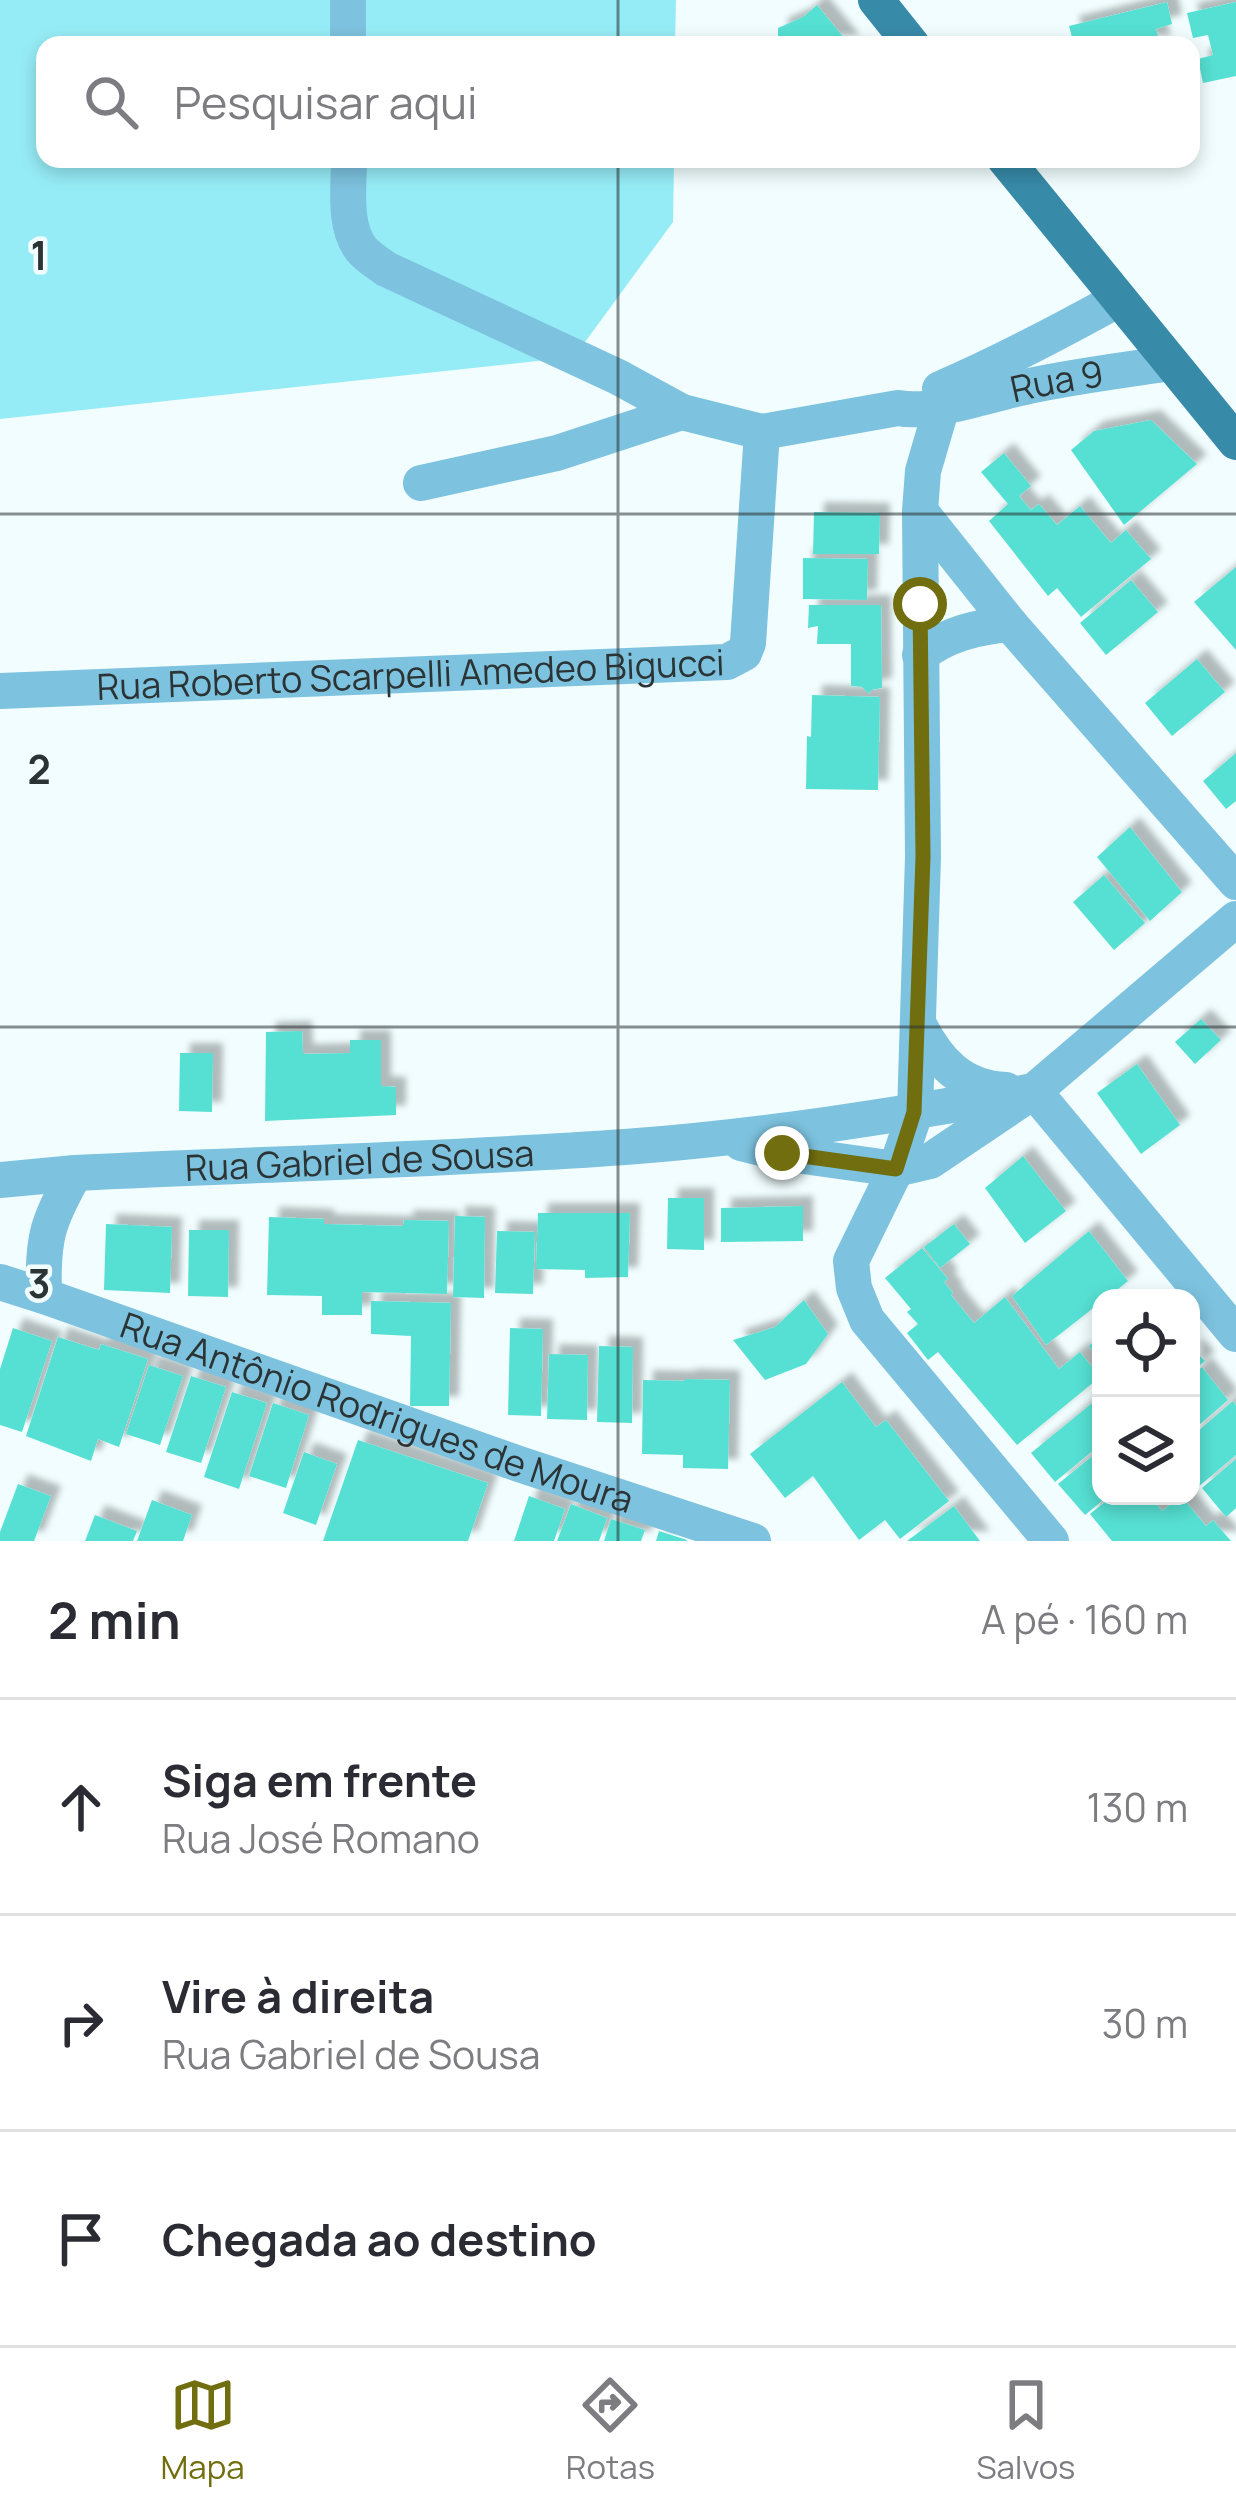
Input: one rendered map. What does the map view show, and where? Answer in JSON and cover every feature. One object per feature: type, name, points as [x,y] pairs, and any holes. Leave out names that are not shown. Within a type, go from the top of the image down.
[{"type":"main road","points":[[876,0],[905,36]]},
{"type":"main road","points":[[1012,168],[1236,442]]},
{"type":"street","points":[[348,36],[349,0]]},
{"type":"street","points":[[349,168],[355,239],[386,269],[618,377],[682,412],[763,432],[898,408],[916,410],[946,395]]},
{"type":"street","name":"Rua 9","points":[[946,395],[1119,298]]},
{"type":"street","name":"Rua 9","points":[[946,395],[1171,363]]},
{"type":"street","points":[[946,395],[923,471],[920,511],[923,857],[914,1112],[896,1169],[850,1261],[867,1320],[1051,1541]]},
{"type":"street","points":[[421,483],[557,453],[682,412]]},
{"type":"street","name":"Rua Roberto Scarpelli Amedeo Bigucci","points":[[0,691],[736,659],[748,643],[763,432]]},
{"type":"street","points":[[920,511],[1010,624],[1236,882]]},
{"type":"street","points":[[920,655],[954,634],[1010,624]]},
{"type":"street","name":"Rua Gabriel de Sousa","points":[[720,1138],[782,1153],[896,1169],[930,1161],[1034,1090],[1236,920]]},
{"type":"street","points":[[918,1023],[931,1049],[964,1081],[991,1089],[1034,1090],[1236,1334]]},
{"type":"street","name":"Rua Gabriel de Sousa","points":[[0,1180],[624,1147],[914,1112],[1034,1090]]},
{"type":"street","points":[[44,1296],[46,1232],[76,1173]]},
{"type":"street","name":"Rua Antônio Rodrigues de Moura","points":[[0,1282],[519,1465],[753,1541]]},
{"type":"shaded area","points":[[0,0],[676,0],[675,36],[36,36],[36,168],[674,168],[673,222],[574,357],[0,419]]},
{"type":"building","points":[[1167,2],[1172,24],[1156,29],[1158,36],[1072,36],[1069,26]]},
{"type":"building","points":[[1236,2],[1236,76],[1203,83],[1200,58],[1213,55],[1208,35],[1193,36],[1187,13]]},
{"type":"building","points":[[817,5],[843,36],[778,36],[778,28]]},
{"type":"building","points":[[1151,420],[1197,464],[1124,525],[1071,450],[1094,431]]},
{"type":"building","points":[[1004,453],[1031,486],[1019,496],[1031,510],[1039,504],[1057,525],[1080,506],[1111,543],[1126,530],[1151,559],[1081,617],[1057,588],[1048,596],[989,521],[1008,504],[981,472]]},
{"type":"building","points":[[814,512],[880,513],[879,554],[813,554]]},
{"type":"building","points":[[803,558],[868,559],[867,600],[803,599]]},
{"type":"building","points":[[1236,567],[1236,650],[1194,602]]},
{"type":"building","points":[[1131,580],[1158,612],[1106,655],[1080,623]]},
{"type":"building","points":[[809,605],[881,605],[882,688],[869,694],[851,686],[851,644],[817,644],[818,626],[808,628]]},
{"type":"building","points":[[1197,659],[1225,692],[1172,736],[1145,703]]},
{"type":"building","points":[[812,695],[880,697],[878,790],[806,789]]},
{"type":"building","points":[[1236,753],[1236,801],[1226,809],[1203,781]]},
{"type":"building","points":[[1130,827],[1182,892],[1150,921],[1097,857]]},
{"type":"building","points":[[1104,875],[1145,923],[1114,950],[1073,902]]},
{"type":"building","points":[[1201,1019],[1221,1040],[1195,1064],[1175,1042]]},
{"type":"building","points":[[302,1031],[303,1054],[350,1053],[350,1040],[381,1040],[381,1086],[396,1087],[396,1115],[265,1121],[266,1032]]},
{"type":"building","points":[[180,1053],[213,1053],[212,1112],[179,1111]]},
{"type":"building","points":[[1137,1064],[1180,1125],[1141,1154],[1097,1093]]},
{"type":"building","points":[[1023,1156],[1066,1211],[1025,1243],[985,1188]]},
{"type":"building","points":[[668,1198],[704,1198],[704,1250],[667,1249]]},
{"type":"building","points":[[803,1206],[803,1241],[721,1242],[721,1208]]},
{"type":"building","points":[[538,1213],[630,1213],[628,1277],[585,1278],[585,1270],[536,1269]]},
{"type":"building","points":[[455,1216],[485,1217],[484,1298],[453,1297]]},
{"type":"building","points":[[269,1217],[403,1226],[404,1220],[449,1221],[447,1294],[362,1292],[362,1315],[322,1315],[322,1296],[267,1295]]},
{"type":"building","points":[[106,1224],[172,1227],[170,1293],[104,1290]]},
{"type":"building","points":[[954,1224],[970,1244],[940,1268],[924,1247]]},
{"type":"building","points":[[189,1230],[229,1230],[228,1297],[188,1296]]},
{"type":"building","points":[[497,1231],[535,1232],[533,1294],[495,1293]]},
{"type":"building","points":[[1089,1231],[1128,1281],[1118,1289],[1092,1289],[1092,1309],[1046,1345],[1012,1296]]},
{"type":"building","points":[[922,1248],[948,1279],[944,1282],[951,1295],[974,1323],[1005,1297],[1059,1369],[1080,1352],[1092,1367],[1092,1384],[1017,1445],[938,1352],[928,1360],[907,1333],[918,1324],[907,1312],[911,1309],[885,1278]]},
{"type":"building","points":[[804,1300],[828,1334],[806,1364],[765,1380],[733,1340],[775,1327]]},
{"type":"building","points":[[371,1301],[451,1303],[449,1406],[410,1406],[411,1336],[371,1334]]},
{"type":"building","points":[[13,1328],[52,1341],[22,1432],[0,1425],[0,1369]]},
{"type":"building","points":[[510,1328],[543,1329],[541,1416],[508,1415]]},
{"type":"building","points":[[58,1337],[148,1359],[119,1447],[98,1439],[91,1461],[26,1436]]},
{"type":"building","points":[[599,1346],[633,1347],[632,1423],[597,1422]]},
{"type":"building","points":[[549,1354],[588,1355],[587,1420],[547,1419]]},
{"type":"building","points":[[149,1365],[183,1376],[160,1445],[126,1434]]},
{"type":"building","points":[[1200,1369],[1228,1400],[1200,1424],[1200,1397]]},
{"type":"building","points":[[191,1376],[226,1387],[201,1463],[166,1452]]},
{"type":"building","points":[[643,1380],[730,1380],[728,1469],[683,1468],[683,1455],[642,1454]]},
{"type":"building","points":[[842,1382],[876,1427],[886,1420],[949,1501],[900,1539],[885,1520],[859,1540],[813,1476],[785,1498],[750,1454]]},
{"type":"building","points":[[232,1392],[267,1403],[239,1489],[204,1477]]},
{"type":"building","points":[[1233,1401],[1236,1455],[1200,1485],[1200,1429]]},
{"type":"building","points":[[273,1403],[309,1415],[286,1488],[249,1476]]},
{"type":"building","points":[[1092,1403],[1092,1451],[1055,1482],[1031,1453]]},
{"type":"building","points":[[358,1440],[488,1483],[468,1541],[323,1541]]},
{"type":"building","points":[[304,1452],[337,1464],[316,1525],[283,1513]]},
{"type":"building","points":[[1092,1456],[1092,1505],[1097,1505],[1085,1515],[1058,1484]]},
{"type":"building","points":[[1236,1459],[1236,1508],[1226,1517],[1202,1488]]},
{"type":"building","points":[[18,1484],[51,1496],[34,1541],[0,1541],[0,1532]]},
{"type":"building","points":[[529,1496],[565,1509],[554,1541],[514,1541]]},
{"type":"building","points":[[152,1500],[192,1515],[183,1541],[137,1541]]},
{"type":"building","points":[[571,1504],[607,1518],[599,1541],[557,1541]]},
{"type":"building","points":[[1101,1505],[1157,1505],[1162,1511],[1170,1505],[1188,1505],[1206,1526],[1213,1520],[1231,1541],[1112,1541],[1090,1514]]},
{"type":"building","points":[[954,1506],[980,1541],[907,1541]]},
{"type":"building","points":[[95,1515],[137,1531],[133,1541],[85,1541]]},
{"type":"building","points":[[611,1519],[645,1530],[641,1541],[604,1541]]},
{"type":"building","points":[[659,1531],[687,1540],[687,1541],[656,1541]]},
{"type":"route","points":[[782,1153],[896,1169],[914,1112],[923,857],[920,604]]}]
